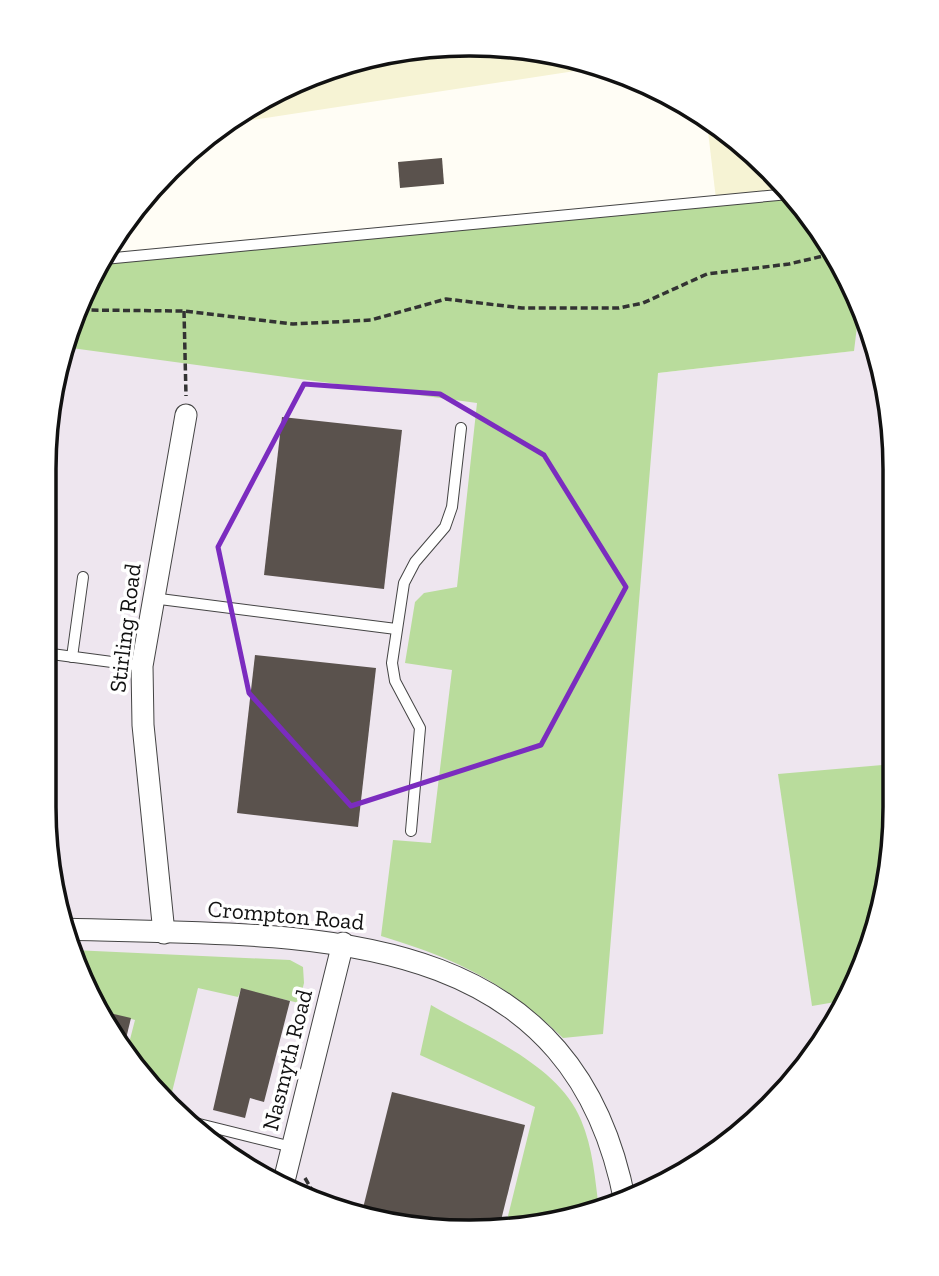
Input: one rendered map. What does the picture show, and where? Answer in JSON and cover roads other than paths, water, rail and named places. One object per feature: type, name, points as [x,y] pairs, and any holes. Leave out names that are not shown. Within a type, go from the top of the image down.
[{"type":"street","name":"Stirling Road","points":[[164,933],[143,725],[142,666],[186,415]]},
{"type":"street","name":"Crompton Road","points":[[75,929],[298,938],[343,943],[421,962],[455,975],[500,1000],[542,1035],[569,1065],[594,1102],[612,1148],[622,1191]]},
{"type":"street","name":"Nasmyth Road","points":[[285,1176],[343,943]]},
{"type":"lane","points":[[115,257],[778,195]]},
{"type":"lane","points":[[411,831],[421,740],[417,718],[392,673],[396,629],[401,593],[408,573],[449,517],[461,428]]},
{"type":"lane","points":[[72,657],[83,577]]},
{"type":"lane","points":[[152,598],[396,629]]},
{"type":"lane","points":[[56,655],[142,666]]},
{"type":"lane","points":[[209,1127],[292,1150]]}]
